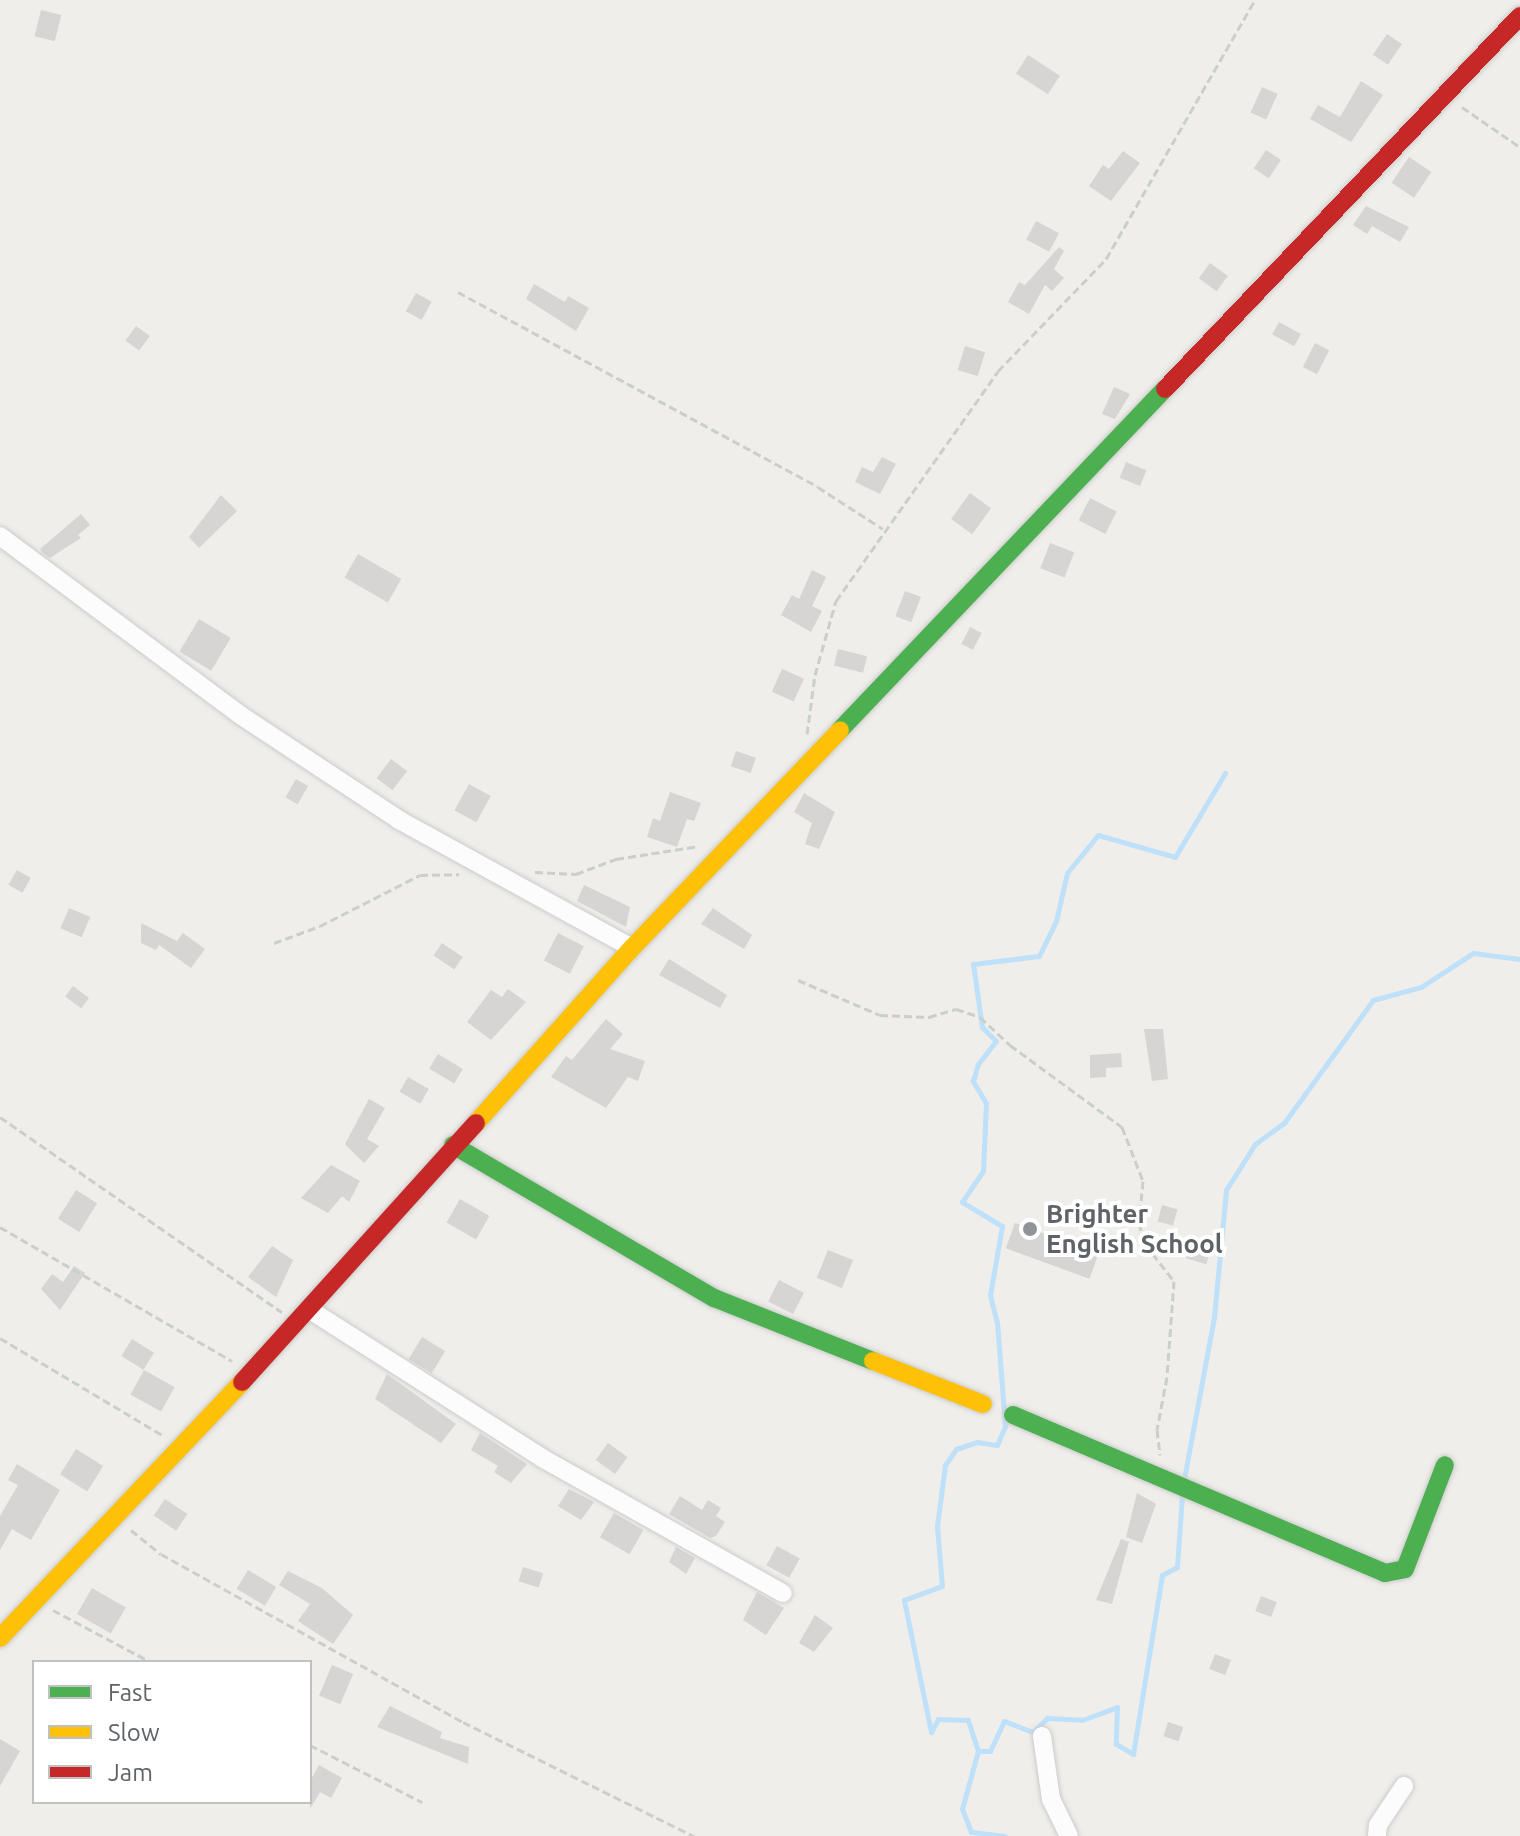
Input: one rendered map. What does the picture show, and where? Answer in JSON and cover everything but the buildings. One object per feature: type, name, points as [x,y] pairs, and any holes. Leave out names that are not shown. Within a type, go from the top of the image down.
[{"type":"street","points":[[0,1638],[304,1317],[453,1145],[632,948],[1520,16]]},
{"type":"street","points":[[0,536],[240,715],[399,820],[632,948]]},
{"type":"street","points":[[453,1145],[519,1188],[714,1298],[983,1404]]},
{"type":"street","points":[[304,1317],[542,1458],[783,1593]]},
{"type":"street","points":[[1013,1415],[1385,1573],[1405,1569],[1445,1465]]},
{"type":"street","points":[[1042,1736],[1051,1799],[1069,1836]]},
{"type":"street","points":[[1377,1836],[1378,1825],[1404,1786]]},
{"type":"path","points":[[803,769],[815,675],[836,601],[883,529],[998,371],[1106,259],[1255,0]]},
{"type":"path","points":[[1447,90],[1450,99],[1520,147]]},
{"type":"path","points":[[458,292],[818,487],[883,529]]},
{"type":"path","points":[[798,980],[880,1015],[929,1017],[956,1009],[980,1017],[1010,1045],[1122,1127],[1143,1181],[1139,1223],[1145,1244],[1174,1281],[1167,1377],[1157,1430],[1176,1484]]},
{"type":"path","points":[[0,1117],[304,1317]]},
{"type":"path","points":[[0,1227],[253,1372]]},
{"type":"path","points":[[0,1338],[182,1447]]},
{"type":"path","points":[[116,1518],[161,1554],[450,1714],[694,1836]]},
{"type":"path","points":[[35,1601],[147,1660]]},
{"type":"path","points":[[312,1746],[422,1802]]},
{"type":"waterway","points":[[1005,1836],[971,1832],[962,1809],[978,1751],[968,1720],[938,1719],[931,1732],[904,1600],[942,1586],[937,1526],[945,1465],[956,1449],[977,1442],[997,1445],[1005,1426],[997,1323],[990,1295],[1002,1226],[962,1202],[983,1171],[986,1103],[973,1081],[978,1064],[996,1041],[982,1027],[973,964],[1039,956],[1056,921],[1067,873],[1098,835],[1175,857],[1225,773]]},
{"type":"waterway","points":[[1184,1479],[1214,1317],[1226,1190],[1255,1144],[1284,1123],[1373,1000],[1421,987],[1473,953],[1520,959]]},
{"type":"waterway","points":[[978,1751],[990,1751],[1004,1721],[1033,1732],[1047,1718],[1082,1720],[1117,1707],[1116,1744],[1133,1754],[1162,1575],[1177,1567],[1182,1496]]},
{"type":"traffic: fast","points":[[840,730],[1165,389]]},
{"type":"traffic: fast","points":[[453,1145],[714,1298],[873,1361]]},
{"type":"traffic: fast","points":[[1013,1415],[1385,1573],[1405,1569],[1445,1465]]},
{"type":"traffic: slow","points":[[476,1123],[632,948],[840,730]]},
{"type":"traffic: slow","points":[[873,1361],[983,1404]]},
{"type":"traffic: slow","points":[[0,1638],[242,1382]]},
{"type":"traffic: jam","points":[[1165,389],[1520,16]]},
{"type":"traffic: jam","points":[[242,1382],[476,1123]]},
{"type":"place","name":"Brighter English School","points":[[1030,1229]]}]
